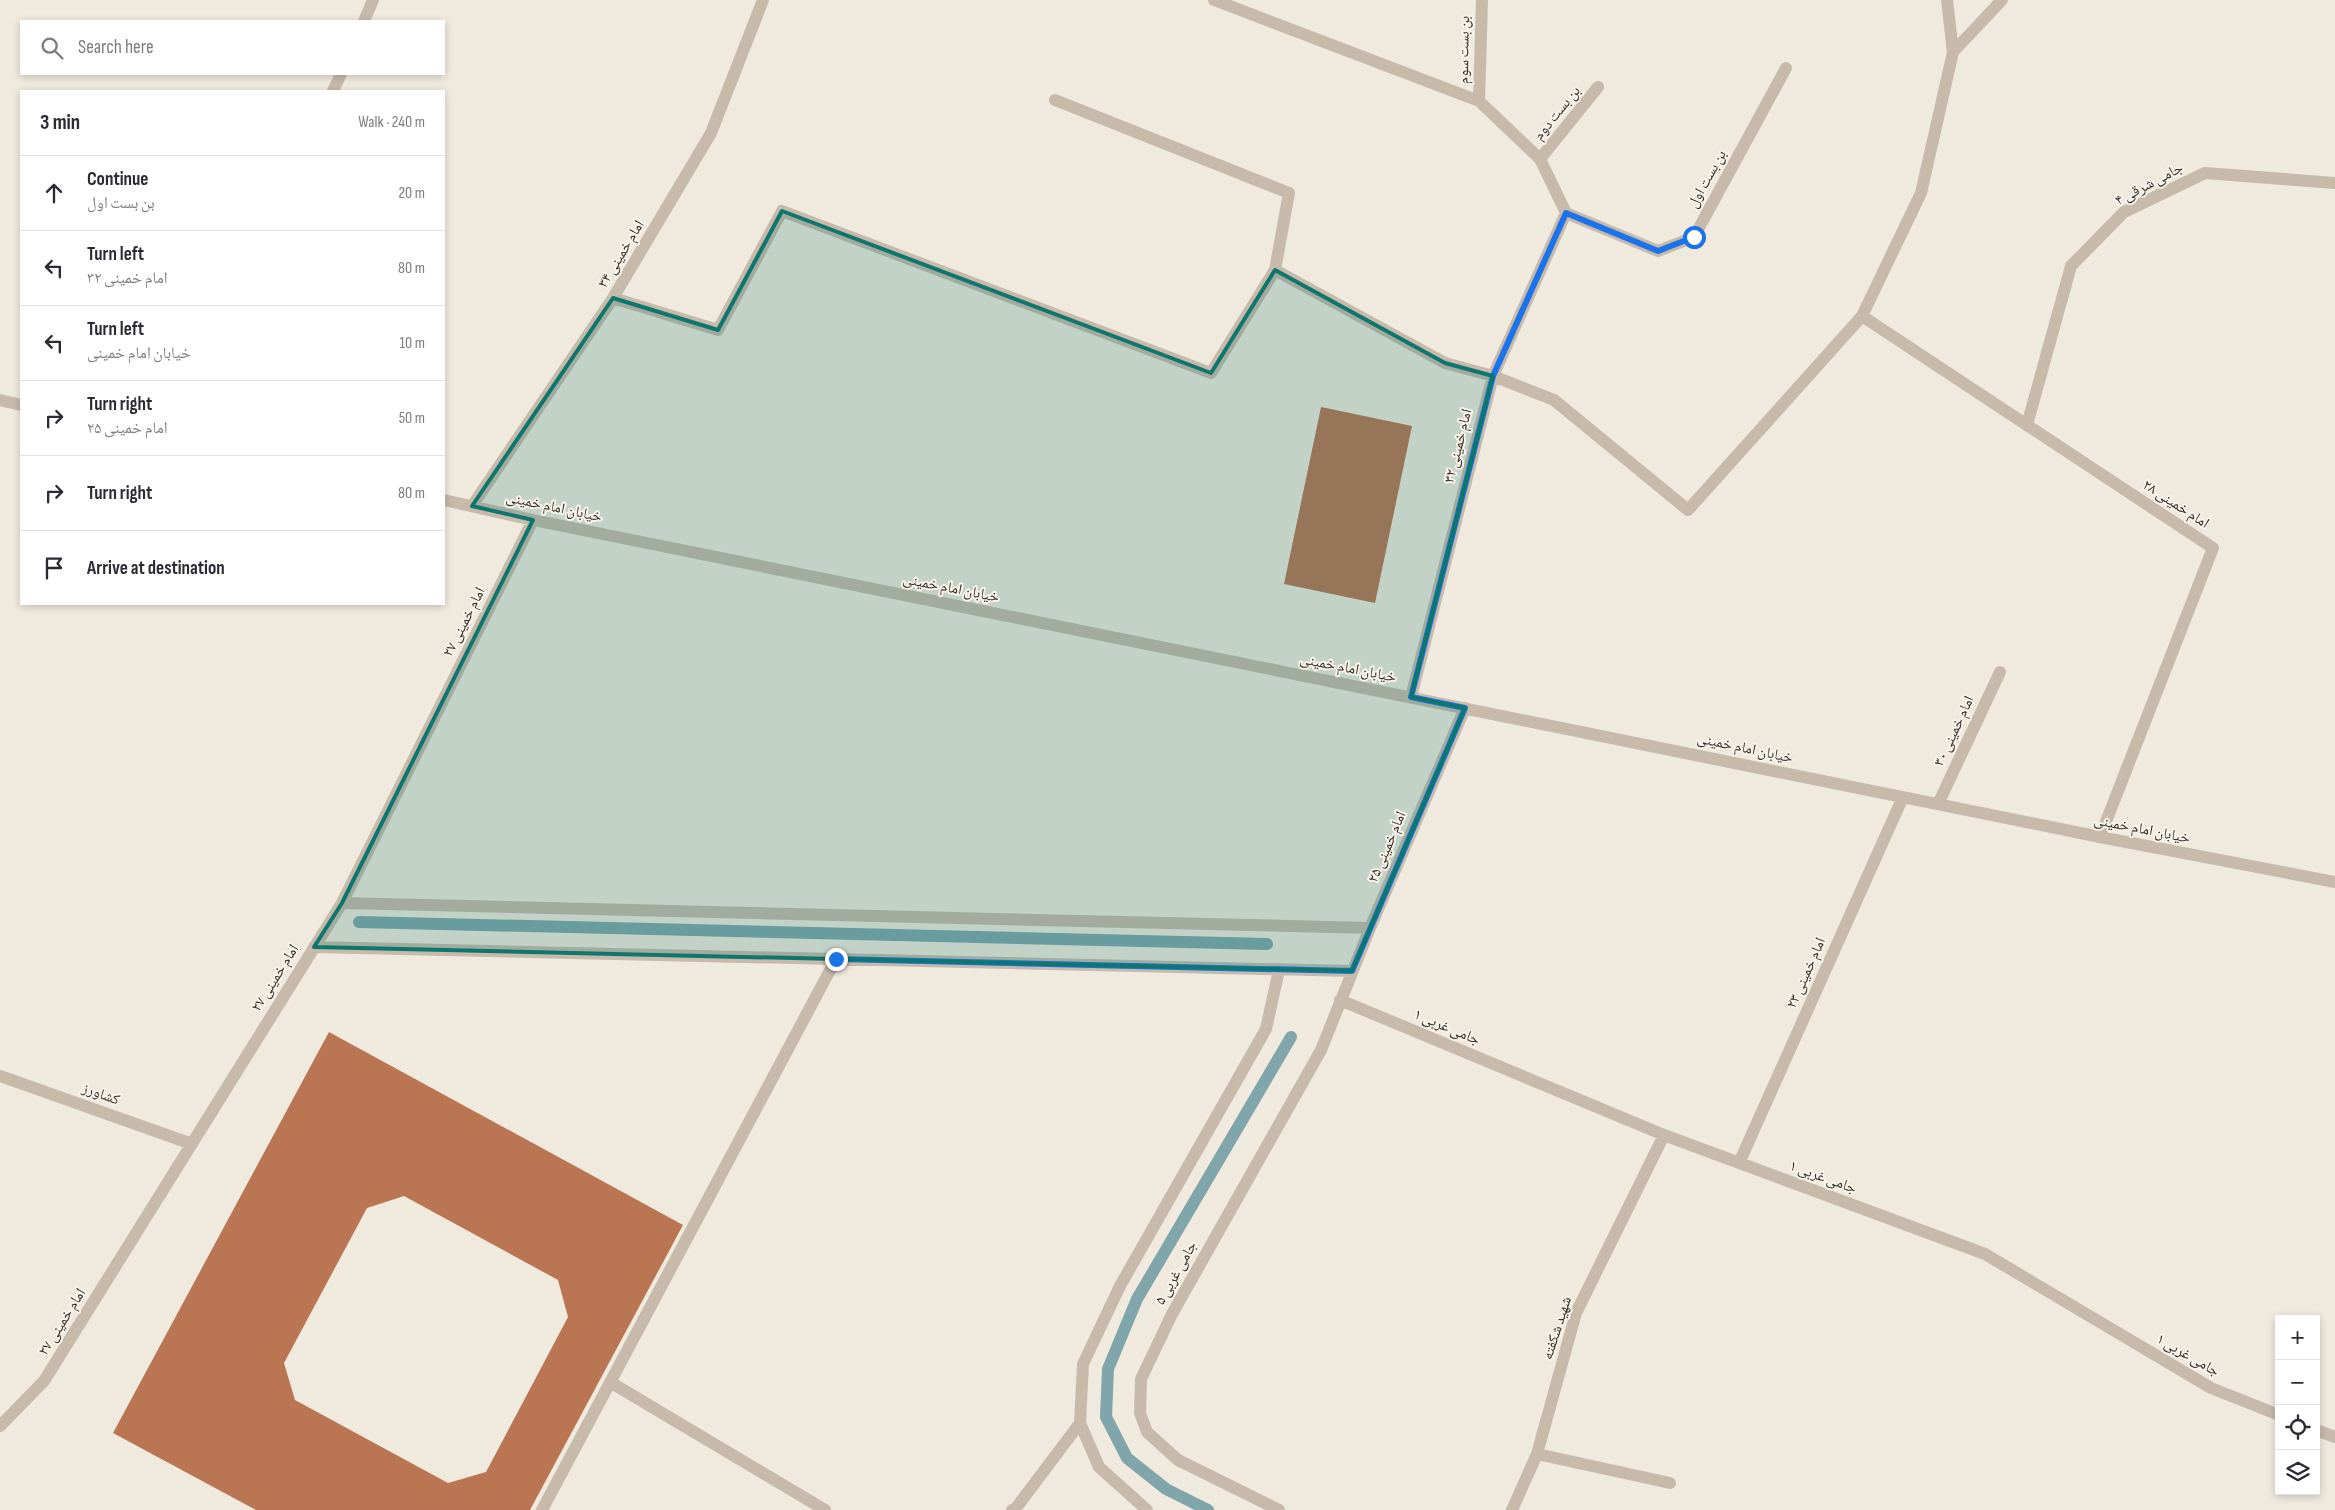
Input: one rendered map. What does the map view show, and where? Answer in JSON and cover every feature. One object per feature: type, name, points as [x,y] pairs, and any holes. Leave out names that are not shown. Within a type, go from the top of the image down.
[{"type":"street","points":[[364,20],[373,0]]},
{"type":"street","name":"امام خمینی ۳۴","points":[[472,506],[614,298],[711,133],[763,0]]},
{"type":"street","points":[[1214,0],[1479,102],[1540,159],[1566,213]]},
{"type":"street","name":"بن بست سوم","points":[[1479,102],[1482,0]]},
{"type":"street","points":[[1275,270],[1445,363],[1493,376],[1554,400],[1688,510],[1862,316],[1921,193],[1953,52],[1948,0]]},
{"type":"street","points":[[1953,52],[2002,0]]},
{"type":"street","name":"بن بست اول","points":[[1566,213],[1658,251],[1694,237],[1786,68]]},
{"type":"street","points":[[333,90],[341,75]]},
{"type":"street","name":"بن بست دوم","points":[[1540,159],[1598,87]]},
{"type":"street","points":[[614,298],[718,330],[782,211],[1211,373],[1275,270],[1289,193],[1055,100]]},
{"type":"street","name":"جامی شرقی ۴","points":[[2027,425],[2071,266],[2124,212],[2204,173],[2335,183]]},
{"type":"street","name":"امام خمینی ۳۲","points":[[1411,697],[1493,376],[1566,213]]},
{"type":"street","name":"امام خمینی ۲۸","points":[[1862,316],[2214,548],[2100,837]]},
{"type":"street","points":[[0,400],[20,405]]},
{"type":"street","name":"خیابان امام خمینی","points":[[445,500],[533,520],[2100,837],[2335,882]]},
{"type":"street","name":"امام خمینی ۲۷","points":[[0,1426],[44,1381],[342,903],[533,520]]},
{"type":"street","name":"امام خمینی ۳۰","points":[[1938,804],[2000,672]]},
{"type":"street","name":"امام خمینی ۲۵","points":[[1340,1000],[1465,708]]},
{"type":"street","name":"امام خمینی ۲۳","points":[[1739,1163],[1903,797]]},
{"type":"street","points":[[342,903],[1370,928]]},
{"type":"street","points":[[314,947],[1352,971]]},
{"type":"street","points":[[542,1510],[836,959]]},
{"type":"street","points":[[1147,1510],[1099,1467],[1080,1423],[1083,1364],[1120,1286],[1266,1029],[1279,970]]},
{"type":"street","name":"جامی غربی ۱","points":[[1340,1000],[1664,1135],[1985,1254],[2211,1388],[2275,1413]]},
{"type":"street","name":"جامی غربی ۵","points":[[1279,1510],[1178,1460],[1147,1432],[1140,1413],[1141,1378],[1172,1314],[1321,1050],[1340,1000]]},
{"type":"street","name":"کشاورز","points":[[0,1076],[192,1144]]},
{"type":"street","name":"شهید شکفته","points":[[1512,1510],[1537,1454],[1576,1313],[1664,1135]]},
{"type":"street","points":[[610,1382],[825,1510]]},
{"type":"street","points":[[1012,1510],[1016,1508],[1080,1423]]},
{"type":"street","points":[[2320,1431],[2335,1437]]},
{"type":"street","points":[[1537,1454],[1670,1482]]},
{"type":"highlighted area","points":[[782,211],[1211,373],[1275,270],[1445,363],[1493,376],[1411,697],[1465,708],[1352,971],[314,947],[342,903],[533,520],[472,506],[613,298],[718,330]]},
{"type":"building","points":[[1321,407],[1412,426],[1375,603],[1284,584]]},
{"type":"building","points":[[329,1032],[683,1225],[530,1510],[256,1510],[113,1433]],"holes":[[[404,1196],[558,1280],[568,1317],[486,1472],[448,1483],[295,1400],[284,1363],[367,1208]]]},
{"type":"waterway","points":[[359,922],[1267,944]]},
{"type":"waterway","points":[[1208,1510],[1166,1489],[1127,1458],[1106,1417],[1108,1369],[1137,1299],[1291,1037]]},
{"type":"route","points":[[836,959],[1352,971],[1465,708],[1411,697],[1493,376],[1566,213],[1658,251],[1694,237]]}]
